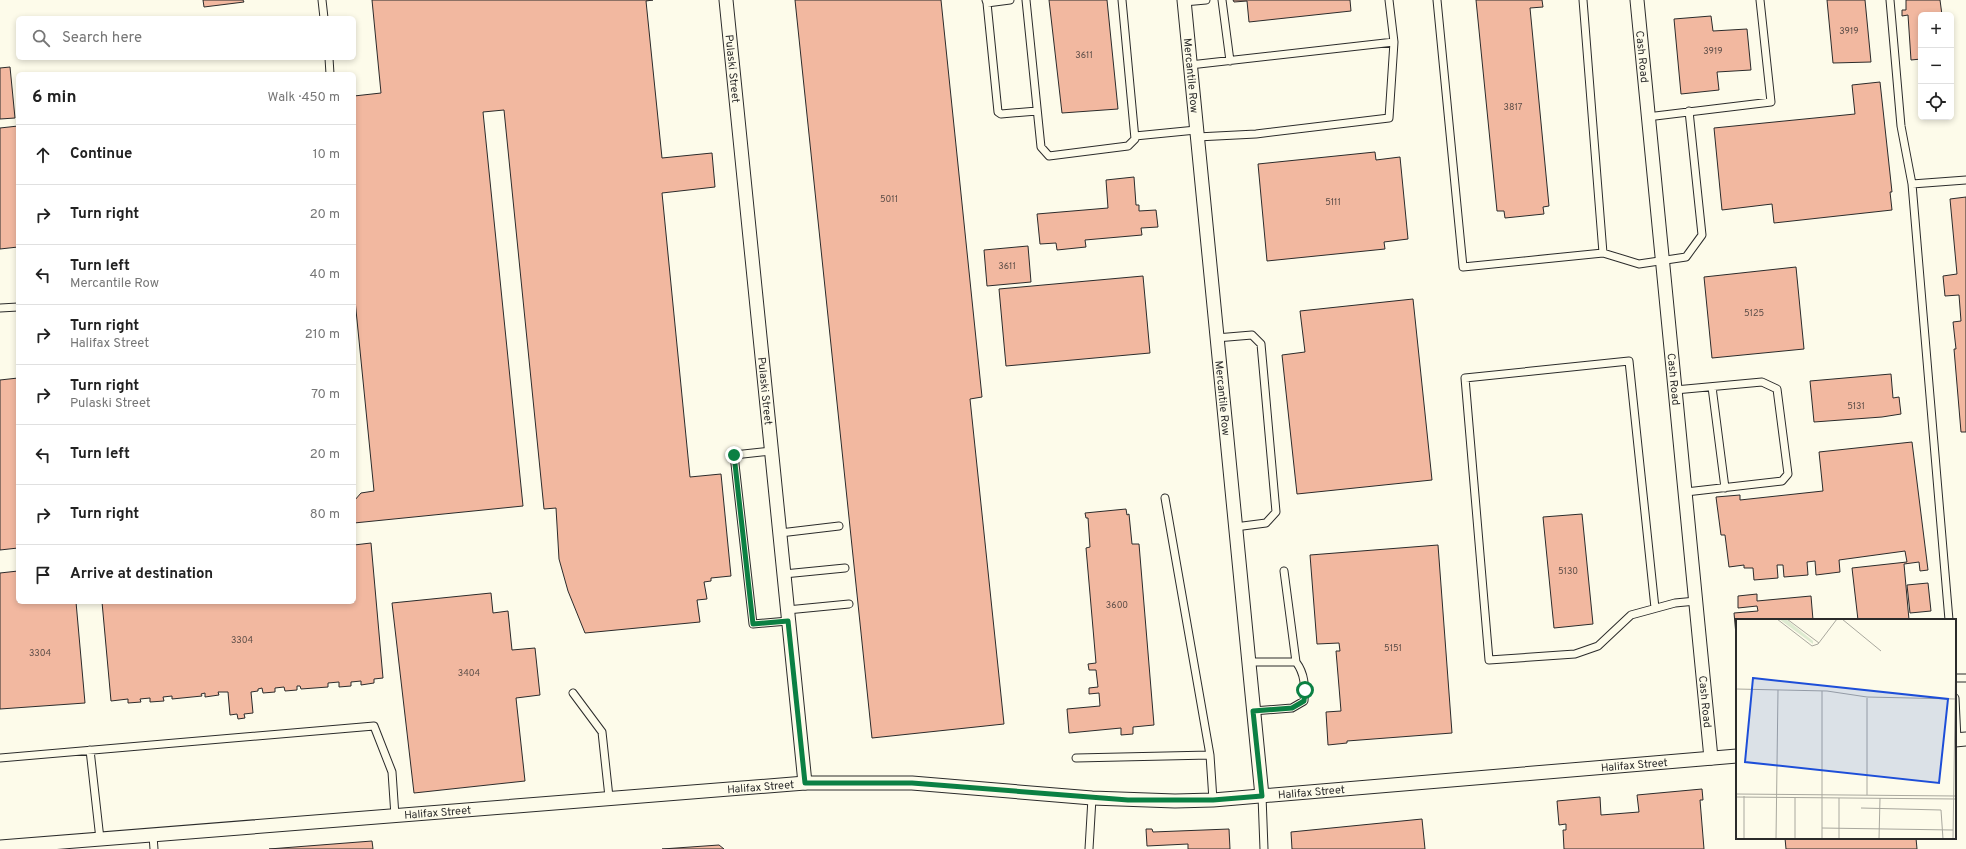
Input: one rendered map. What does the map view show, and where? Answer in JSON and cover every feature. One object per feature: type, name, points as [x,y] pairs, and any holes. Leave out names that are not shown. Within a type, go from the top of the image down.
[{"type":"street","name":"Pulaski Street","points":[[726,0],[805,783]]},
{"type":"street","name":"Cash Road","points":[[1637,0],[1647,117],[1686,492],[1711,758]]},
{"type":"street","name":"Mercantile Row","points":[[1184,1],[1262,796]]},
{"type":"street","name":"Halifax Street","points":[[0,847],[805,783],[912,783],[1092,798],[1174,801],[1213,800],[1736,756]]},
{"type":"lane","points":[[322,0],[324,16]]},
{"type":"lane","points":[[1010,0],[987,1],[998,112],[1001,114],[1037,111]]},
{"type":"lane","points":[[1026,0],[1041,147],[1049,156],[1128,146],[1135,139],[1122,0]]},
{"type":"lane","points":[[1184,1],[1206,0]]},
{"type":"lane","points":[[1222,0],[1230,61]]},
{"type":"lane","points":[[1135,136],[1197,133],[1256,134],[1389,118],[1394,42],[1389,0]]},
{"type":"lane","points":[[1437,0],[1463,267],[1603,253],[1639,264],[1686,257],[1702,235],[1689,111]]},
{"type":"lane","points":[[1583,0],[1603,253]]},
{"type":"lane","points":[[1647,117],[1771,102],[1760,0]]},
{"type":"lane","points":[[1890,0],[1901,126],[1912,184],[1949,619]]},
{"type":"lane","points":[[1190,65],[1394,42]]},
{"type":"lane","points":[[329,60],[330,72]]},
{"type":"lane","points":[[1912,184],[1966,180]]},
{"type":"lane","points":[[0,308],[16,307]]},
{"type":"lane","points":[[1216,338],[1252,335],[1261,344],[1276,512],[1266,523],[1235,526]]},
{"type":"lane","points":[[1655,608],[1629,360],[1465,378],[1490,660],[1575,654],[1598,646],[1631,615],[1676,603],[1696,601]]},
{"type":"lane","points":[[1675,390],[1762,382],[1772,385],[1777,390],[1788,474],[1782,481],[1686,492]]},
{"type":"lane","points":[[1712,387],[1724,488]]},
{"type":"lane","points":[[771,451],[734,455],[753,624],[849,604]]},
{"type":"lane","points":[[1165,498],[1210,755],[1213,800]]},
{"type":"lane","points":[[780,533],[839,526]]},
{"type":"lane","points":[[784,574],[845,568]]},
{"type":"lane","points":[[1253,711],[1292,708],[1304,701],[1303,671],[1296,662],[1284,572]]},
{"type":"lane","points":[[1248,662],[1296,662]]},
{"type":"lane","points":[[573,693],[602,732],[609,798]]},
{"type":"lane","points":[[1956,708],[1959,739]]},
{"type":"lane","points":[[0,758],[374,726],[392,772],[395,816]]},
{"type":"lane","points":[[90,750],[100,839]]},
{"type":"lane","points":[[1076,758],[1210,755]]},
{"type":"lane","points":[[1262,796],[1264,849]]},
{"type":"lane","points":[[1089,849],[1092,798]]},
{"type":"lane","points":[[153,836],[154,849]]},
{"type":"building","points":[[203,0],[243,0],[244,2],[204,7]]},
{"type":"building","points":[[372,0],[653,0],[646,1],[662,158],[712,153],[715,187],[662,193],[690,477],[721,474],[731,576],[711,578],[711,581],[704,582],[707,599],[697,600],[700,622],[585,633],[568,591],[559,559],[556,508],[544,509],[504,110],[483,112],[523,506],[356,523],[356,499],[361,493],[374,491],[356,310],[356,96],[381,93]]},
{"type":"building","points":[[795,0],[941,0],[982,397],[970,399],[1004,724],[872,738]]},
{"type":"building","points":[[1049,0],[1107,0],[1118,109],[1062,113]]},
{"type":"building","points":[[1233,0],[1350,0],[1351,11],[1249,22],[1247,1],[1234,2]]},
{"type":"building","points":[[1476,0],[1542,0],[1543,7],[1530,8],[1549,206],[1543,207],[1544,214],[1505,218],[1504,211],[1497,211]]},
{"type":"building","points":[[1827,0],[1865,0],[1871,62],[1833,63]]},
{"type":"building","points":[[1906,0],[1940,0],[1942,12],[1918,12],[1918,59],[1911,60],[1908,15],[1902,16],[1902,10],[1906,10]]},
{"type":"building","points":[[1711,16],[1713,31],[1747,29],[1751,70],[1717,72],[1719,90],[1681,94],[1674,19]]},
{"type":"building","points":[[10,67],[15,118],[0,119],[0,68]]},
{"type":"building","points":[[1880,82],[1892,192],[1890,192],[1892,210],[1774,223],[1772,204],[1722,210],[1714,128],[1855,114],[1852,85]]},
{"type":"building","points":[[16,126],[16,247],[0,249],[0,128]]},
{"type":"building","points":[[1375,152],[1376,160],[1400,157],[1408,239],[1384,242],[1385,249],[1267,261],[1258,164]]},
{"type":"building","points":[[1134,177],[1136,205],[1139,205],[1139,211],[1156,210],[1158,227],[1141,228],[1142,235],[1085,240],[1086,247],[1057,250],[1056,243],[1040,244],[1037,214],[1108,208],[1106,180]]},
{"type":"building","points":[[1966,197],[1966,432],[1961,432],[1953,322],[1961,321],[1959,295],[1945,296],[1943,276],[1957,274],[1950,199]]},
{"type":"building","points":[[1028,246],[1031,282],[987,286],[984,250]]},
{"type":"building","points":[[1796,267],[1804,349],[1712,358],[1704,277]]},
{"type":"building","points":[[1143,276],[1150,353],[1006,366],[999,289]]},
{"type":"building","points":[[1413,299],[1432,480],[1297,494],[1282,355],[1305,352],[1300,311]]},
{"type":"building","points":[[1891,374],[1893,398],[1899,397],[1901,414],[1882,417],[1814,422],[1810,381]]},
{"type":"building","points":[[16,378],[16,548],[0,550],[0,380]]},
{"type":"building","points":[[1912,442],[1928,570],[1920,571],[1919,562],[1904,564],[1909,619],[1858,619],[1852,568],[1907,562],[1905,551],[1839,560],[1840,572],[1816,575],[1815,561],[1807,562],[1808,575],[1784,577],[1783,565],[1777,565],[1778,578],[1754,580],[1753,568],[1744,568],[1744,565],[1729,567],[1725,535],[1721,535],[1716,497],[1740,495],[1740,500],[1823,491],[1819,452]]},
{"type":"building","points":[[1126,509],[1127,515],[1129,514],[1132,544],[1139,544],[1154,725],[1133,727],[1133,734],[1121,735],[1121,728],[1069,733],[1067,709],[1100,706],[1099,693],[1089,694],[1089,688],[1098,687],[1096,670],[1089,670],[1088,664],[1096,663],[1086,548],[1090,547],[1088,518],[1086,518],[1085,513]]},
{"type":"building","points":[[1582,514],[1593,624],[1554,628],[1543,517]]},
{"type":"building","points":[[371,543],[383,678],[374,679],[374,683],[361,685],[361,681],[351,682],[351,686],[339,687],[339,682],[328,683],[328,687],[301,689],[300,686],[297,686],[297,690],[285,691],[284,687],[275,688],[275,692],[263,693],[262,688],[258,689],[258,691],[251,692],[253,713],[244,714],[245,718],[238,719],[237,714],[230,715],[228,692],[218,692],[219,695],[205,697],[205,693],[201,694],[202,696],[172,699],[172,696],[163,697],[164,701],[150,702],[150,698],[140,699],[141,702],[128,703],[128,699],[111,701],[102,604],[356,604],[356,545]]},
{"type":"building","points":[[1438,545],[1452,733],[1347,741],[1347,743],[1328,745],[1326,712],[1341,711],[1336,651],[1340,651],[1339,643],[1317,644],[1310,555]]},
{"type":"building","points":[[16,571],[16,604],[76,604],[85,703],[0,709],[0,573]]},
{"type":"building","points":[[1928,583],[1931,611],[1910,613],[1907,585]]},
{"type":"building","points":[[491,593],[493,613],[508,611],[512,650],[535,648],[540,695],[516,698],[525,781],[414,793],[392,603]]},
{"type":"building","points":[[1757,594],[1757,601],[1811,596],[1813,619],[1736,619],[1736,635],[1734,613],[1758,611],[1757,606],[1738,608],[1738,596]]},
{"type":"building","points":[[1702,789],[1703,800],[1700,800],[1704,849],[1564,849],[1563,830],[1566,830],[1566,824],[1559,825],[1557,801],[1600,797],[1601,815],[1639,812],[1637,795]]},
{"type":"building","points":[[1422,819],[1425,849],[1292,849],[1291,832]]},
{"type":"building","points":[[1146,829],[1152,829],[1153,832],[1229,829],[1230,849],[1188,849],[1188,844],[1147,846]]},
{"type":"building","points":[[1785,839],[1916,839],[1917,849],[1786,849]]},
{"type":"building","points":[[372,841],[373,849],[269,849]]},
{"type":"building","points":[[719,845],[724,849],[662,849]]},
{"type":"route","points":[[734,455],[753,624],[788,621],[805,783],[912,783],[1128,800],[1213,800],[1262,796],[1253,711],[1276,708],[1292,708],[1304,701],[1305,690]]}]
